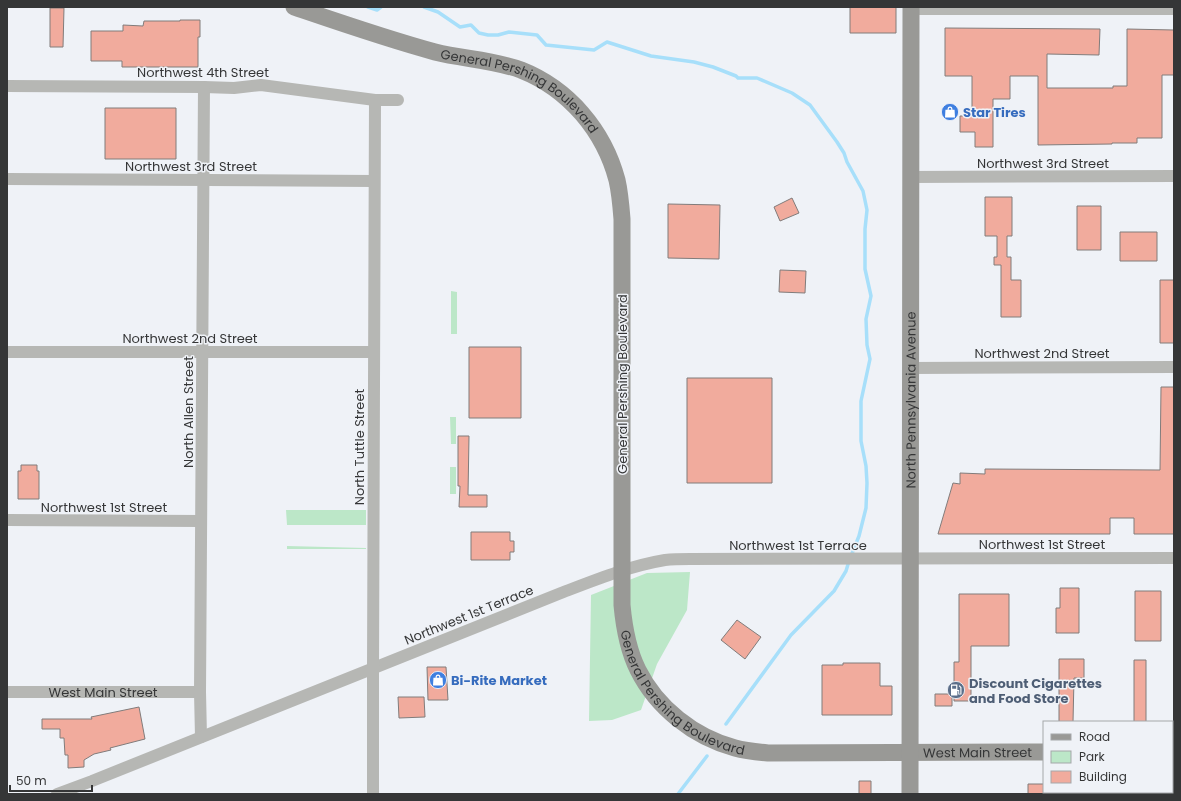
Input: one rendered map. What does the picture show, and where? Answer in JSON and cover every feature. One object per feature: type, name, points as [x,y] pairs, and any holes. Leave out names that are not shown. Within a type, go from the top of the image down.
[{"type":"main road","name":"General Pershing Boulevard","points":[[294,7],[407,44],[521,70],[551,86],[567,98],[594,128],[605,146],[617,181],[621,200],[622,219],[622,605],[624,627],[637,669],[647,686],[658,700],[688,727],[719,743],[735,748],[768,753],[910,752]]},
{"type":"main road","name":"North Pennsylvania Avenue","points":[[910,794],[912,8]]},
{"type":"main road","name":"West Main Street","points":[[910,752],[1043,752]]},
{"type":"street","points":[[912,8],[1174,9]]},
{"type":"street","name":"Northwest 4th Street","points":[[7,86],[234,88],[261,85],[374,100],[398,100]]},
{"type":"street","name":"North Allen Street","points":[[201,737],[200,692],[204,87]]},
{"type":"street","name":"North Tuttle Street","points":[[373,794],[374,100]]},
{"type":"street","name":"Northwest 3rd Street","points":[[911,177],[1174,176]]},
{"type":"street","name":"Northwest 3rd Street","points":[[7,179],[374,181]]},
{"type":"street","name":"Northwest 2nd Street","points":[[7,352],[374,352]]},
{"type":"street","name":"Northwest 2nd Street","points":[[910,368],[1174,367]]},
{"type":"street","name":"Northwest 1st Street","points":[[7,520],[201,521]]},
{"type":"street","name":"Northwest 1st Street","points":[[910,559],[1174,558]]},
{"type":"street","name":"Northwest 1st Terrace","points":[[57,794],[561,593],[622,571],[666,560],[690,559],[910,559]]},
{"type":"street","name":"West Main Street","points":[[7,692],[200,692]]},
{"type":"green space","points":[[451,291],[457,292],[457,334],[451,334]]},
{"type":"green space","points":[[450,417],[456,417],[456,444],[451,444]]},
{"type":"green space","points":[[450,467],[456,467],[456,494],[450,494]]},
{"type":"green space","points":[[286,510],[366,510],[366,525],[287,525]]},
{"type":"green space","points":[[287,546],[366,548],[366,549],[287,549]]},
{"type":"green space","points":[[690,572],[687,610],[657,664],[641,710],[612,720],[589,721],[591,595],[647,573]]},
{"type":"building","points":[[850,7],[896,7],[896,33],[850,33]]},
{"type":"building","points":[[50,8],[64,8],[63,47],[50,47]]},
{"type":"building","points":[[200,20],[200,37],[198,37],[198,67],[122,67],[122,61],[91,61],[91,31],[123,31],[123,25],[143,26],[144,21]]},
{"type":"building","points":[[945,28],[1100,29],[1099,55],[1047,54],[1047,88],[1113,88],[1113,86],[1127,86],[1127,29],[1174,30],[1174,75],[1162,75],[1162,138],[1137,138],[1137,143],[1038,145],[1038,76],[1010,76],[1010,99],[993,99],[993,147],[975,147],[975,132],[960,132],[960,116],[972,116],[972,76],[945,76]]},
{"type":"building","points":[[105,108],[176,108],[176,159],[105,159]]},
{"type":"building","points":[[985,197],[1012,197],[1012,236],[1007,236],[1007,257],[1011,257],[1011,280],[1021,280],[1021,317],[1001,317],[1001,265],[994,265],[994,257],[997,257],[997,236],[985,236]]},
{"type":"building","points":[[792,198],[799,213],[780,221],[774,207]]},
{"type":"building","points":[[668,204],[720,205],[719,259],[668,258]]},
{"type":"building","points":[[1077,206],[1101,206],[1101,250],[1077,250]]},
{"type":"building","points":[[1120,232],[1157,232],[1157,261],[1120,261]]},
{"type":"building","points":[[780,270],[806,271],[805,293],[779,292]]},
{"type":"building","points":[[1160,280],[1174,280],[1174,343],[1160,343]]},
{"type":"building","points":[[469,347],[521,347],[521,418],[469,418]]},
{"type":"building","points":[[687,378],[772,378],[772,483],[687,483]]},
{"type":"building","points":[[1161,387],[1174,387],[1174,534],[1134,534],[1134,518],[1110,518],[1110,534],[938,534],[953,483],[960,484],[960,473],[985,474],[985,469],[1160,470]]},
{"type":"building","points":[[458,436],[469,436],[468,495],[487,495],[487,507],[459,507],[460,486],[458,486]]},
{"type":"building","points":[[21,465],[37,465],[37,471],[39,471],[39,499],[18,499],[18,471],[21,471]]},
{"type":"building","points":[[471,532],[510,532],[510,541],[514,541],[514,552],[510,552],[510,560],[471,560]]},
{"type":"building","points":[[1060,588],[1079,588],[1079,633],[1056,633],[1056,608],[1060,608]]},
{"type":"building","points":[[1135,591],[1161,591],[1161,641],[1135,641]]},
{"type":"building","points":[[959,594],[1009,594],[1009,646],[971,646],[971,701],[954,701],[954,662],[959,662]]},
{"type":"building","points":[[737,620],[761,637],[745,659],[721,640]]},
{"type":"building","points":[[1059,659],[1084,659],[1084,678],[1074,678],[1073,721],[1059,721]]},
{"type":"building","points":[[1134,660],[1146,660],[1146,721],[1134,721]]},
{"type":"building","points":[[843,663],[880,663],[880,686],[892,686],[892,715],[822,715],[822,665],[843,665]]},
{"type":"building","points":[[427,667],[446,667],[448,700],[428,700]]},
{"type":"building","points":[[935,694],[952,694],[952,706],[935,706]]},
{"type":"building","points":[[398,697],[424,697],[425,717],[399,718]]},
{"type":"building","points":[[139,707],[145,739],[110,748],[111,750],[94,754],[84,760],[84,767],[68,768],[68,755],[65,755],[64,738],[60,738],[60,729],[42,729],[42,719],[92,719],[91,717]]},
{"type":"building","points":[[859,781],[871,781],[871,794],[859,794]]},
{"type":"building","points":[[1028,784],[1043,784],[1044,794],[1028,794]]},
{"type":"waterway","points":[[368,7],[377,10],[381,7]]},
{"type":"waterway","points":[[424,7],[438,12],[460,27],[471,25],[479,33],[488,35],[498,35],[509,32],[537,35],[546,45],[594,50],[607,42],[651,56],[694,62],[713,67],[738,78],[757,78],[792,93],[810,105],[844,153],[847,162],[863,191],[867,210],[865,229],[865,269],[871,296],[866,319],[867,345],[870,359],[861,401],[861,441],[866,466],[867,483],[866,508],[859,536],[851,556]]},
{"type":"waterway","points":[[726,724],[791,635],[834,591],[846,571],[849,561]]},
{"type":"waterway","points":[[678,794],[707,756]]},
{"type":"place","name":"Star Tires","points":[[950,112]]},
{"type":"place","name":"Bi-Rite Market","points":[[438,680]]},
{"type":"place","name":"Discount Cigarettes and Food Store","points":[[956,690]]}]
